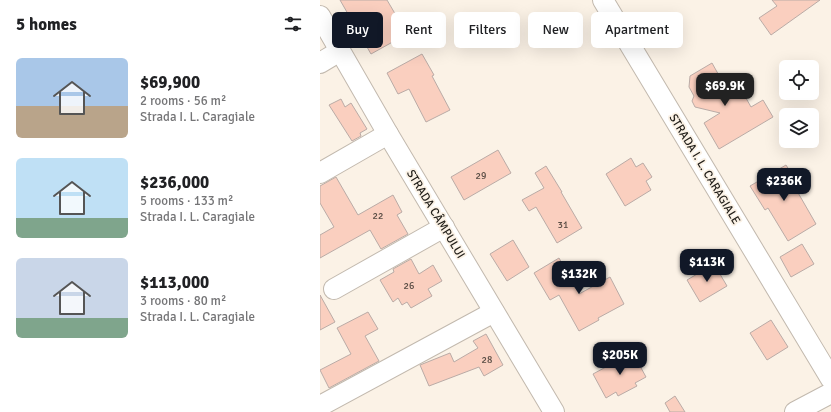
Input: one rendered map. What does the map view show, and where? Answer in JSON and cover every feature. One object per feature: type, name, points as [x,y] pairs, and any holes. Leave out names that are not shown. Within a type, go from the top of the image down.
[{"type":"street","name":"STRADA I. L. CARAGIALE","points":[[603,0],[831,379]]},
{"type":"street","name":"STRADA CÂMPULUI","points":[[320,16],[388,134],[554,412]]},
{"type":"street","points":[[320,63],[340,51]]},
{"type":"street","points":[[320,173],[388,134]]},
{"type":"street","points":[[334,289],[444,227]]},
{"type":"street","points":[[320,406],[494,312]]},
{"type":"street","points":[[795,412],[831,393]]},
{"type":"building","points":[[340,0],[387,0],[394,12],[391,12],[391,43],[383,47],[383,12],[347,12]]},
{"type":"building","points":[[772,0],[820,0],[771,35],[759,18],[777,6]]},
{"type":"building","points":[[368,48],[382,48],[371,54]]},
{"type":"building","points":[[422,54],[434,75],[432,76],[450,110],[426,122],[409,89],[398,94],[387,73]]},
{"type":"building","points":[[712,63],[731,97],[742,91],[751,107],[763,100],[773,117],[719,149],[704,123],[720,113],[695,107],[692,101],[694,96],[689,87],[690,76]]},
{"type":"building","points":[[341,99],[345,107],[351,103],[367,129],[360,133],[361,136],[352,141],[329,105]]},
{"type":"building","points":[[498,150],[511,173],[464,200],[451,177]]},
{"type":"building","points":[[631,158],[636,167],[643,163],[652,177],[646,181],[651,190],[625,206],[606,174]]},
{"type":"building","points":[[786,165],[801,189],[797,191],[816,224],[788,241],[768,208],[765,210],[750,186]]},
{"type":"building","points":[[546,166],[582,228],[557,243],[536,207],[529,211],[522,200],[544,188],[535,173]]},
{"type":"building","points":[[336,177],[358,215],[393,195],[402,212],[397,215],[408,234],[381,249],[370,230],[320,258],[320,235],[334,227],[320,203],[320,186]]},
{"type":"building","points":[[513,240],[529,267],[507,281],[490,254]]},
{"type":"building","points":[[802,244],[814,264],[791,277],[780,257]]},
{"type":"building","points":[[559,258],[579,294],[610,277],[624,304],[598,318],[599,320],[579,331],[559,295],[550,300],[534,273]]},
{"type":"building","points":[[411,259],[419,274],[433,265],[442,281],[428,289],[432,296],[411,308],[407,302],[402,305],[398,298],[393,302],[380,280],[394,272],[393,269]]},
{"type":"building","points":[[714,264],[727,286],[700,302],[687,280]]},
{"type":"building","points":[[320,295],[335,322],[320,330]]},
{"type":"building","points":[[368,312],[378,329],[365,336],[379,361],[329,388],[320,370],[351,354],[337,328]]},
{"type":"building","points":[[771,320],[788,347],[767,360],[750,333]]},
{"type":"building","points":[[486,334],[503,365],[484,376],[479,367],[429,386],[420,365],[450,353],[454,362],[478,348],[473,341]]},
{"type":"building","points":[[628,355],[629,358],[634,355],[646,377],[635,383],[637,386],[618,396],[616,392],[606,398],[593,374]]},
{"type":"building","points":[[675,396],[685,412],[670,412],[665,403]]}]
